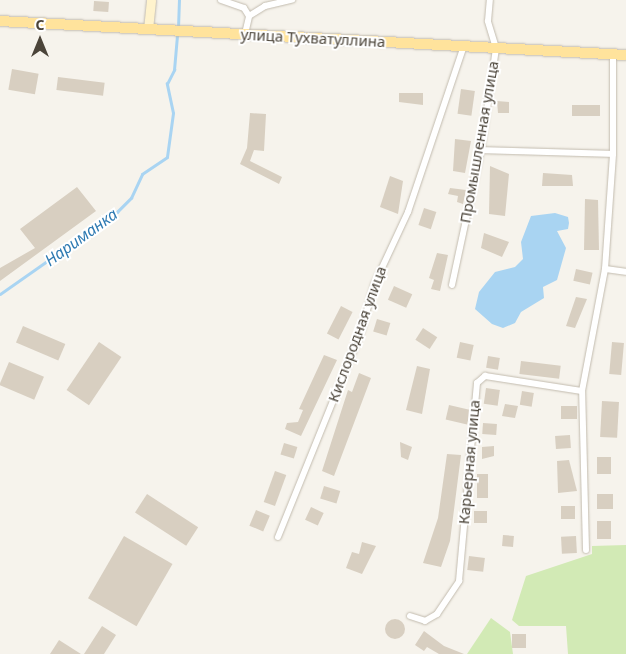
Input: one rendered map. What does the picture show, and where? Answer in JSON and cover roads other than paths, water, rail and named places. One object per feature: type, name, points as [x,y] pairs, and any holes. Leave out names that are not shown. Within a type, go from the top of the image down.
[{"type":"main road","name":"улица Тухватуллина","points":[[0,21],[626,56]]},
{"type":"street","points":[[150,0],[153,29]]},
{"type":"street","points":[[221,0],[244,8],[249,16],[245,34]]},
{"type":"street","points":[[249,16],[265,6],[292,0]]},
{"type":"street","name":"Промышленная улица","points":[[452,285],[481,150],[496,48],[488,21],[490,0]]},
{"type":"street","name":"Кислородная улица","points":[[278,537],[361,332],[374,285],[408,212],[464,46]]},
{"type":"street","points":[[586,550],[582,391],[605,269],[613,154],[613,55]]},
{"type":"street","points":[[481,150],[613,154]]},
{"type":"street","points":[[605,269],[626,272]]},
{"type":"street","name":"Карьерная улица","points":[[410,616],[425,621],[437,614],[459,581],[477,383],[484,376],[582,391]]},
{"type":"water","points":[[555,213],[568,217],[569,223],[568,229],[557,231],[566,248],[557,280],[543,287],[544,298],[521,312],[515,323],[503,328],[492,324],[475,309],[479,292],[495,272],[515,267],[523,259],[521,242],[531,216]]},
{"type":"waterway","name":"Нариманка","points":[[178,28],[179,0]]},
{"type":"waterway","name":"Нариманка","points":[[0,294],[117,212],[131,198],[142,174],[167,157],[173,113],[167,84],[174,70],[177,34]]}]
